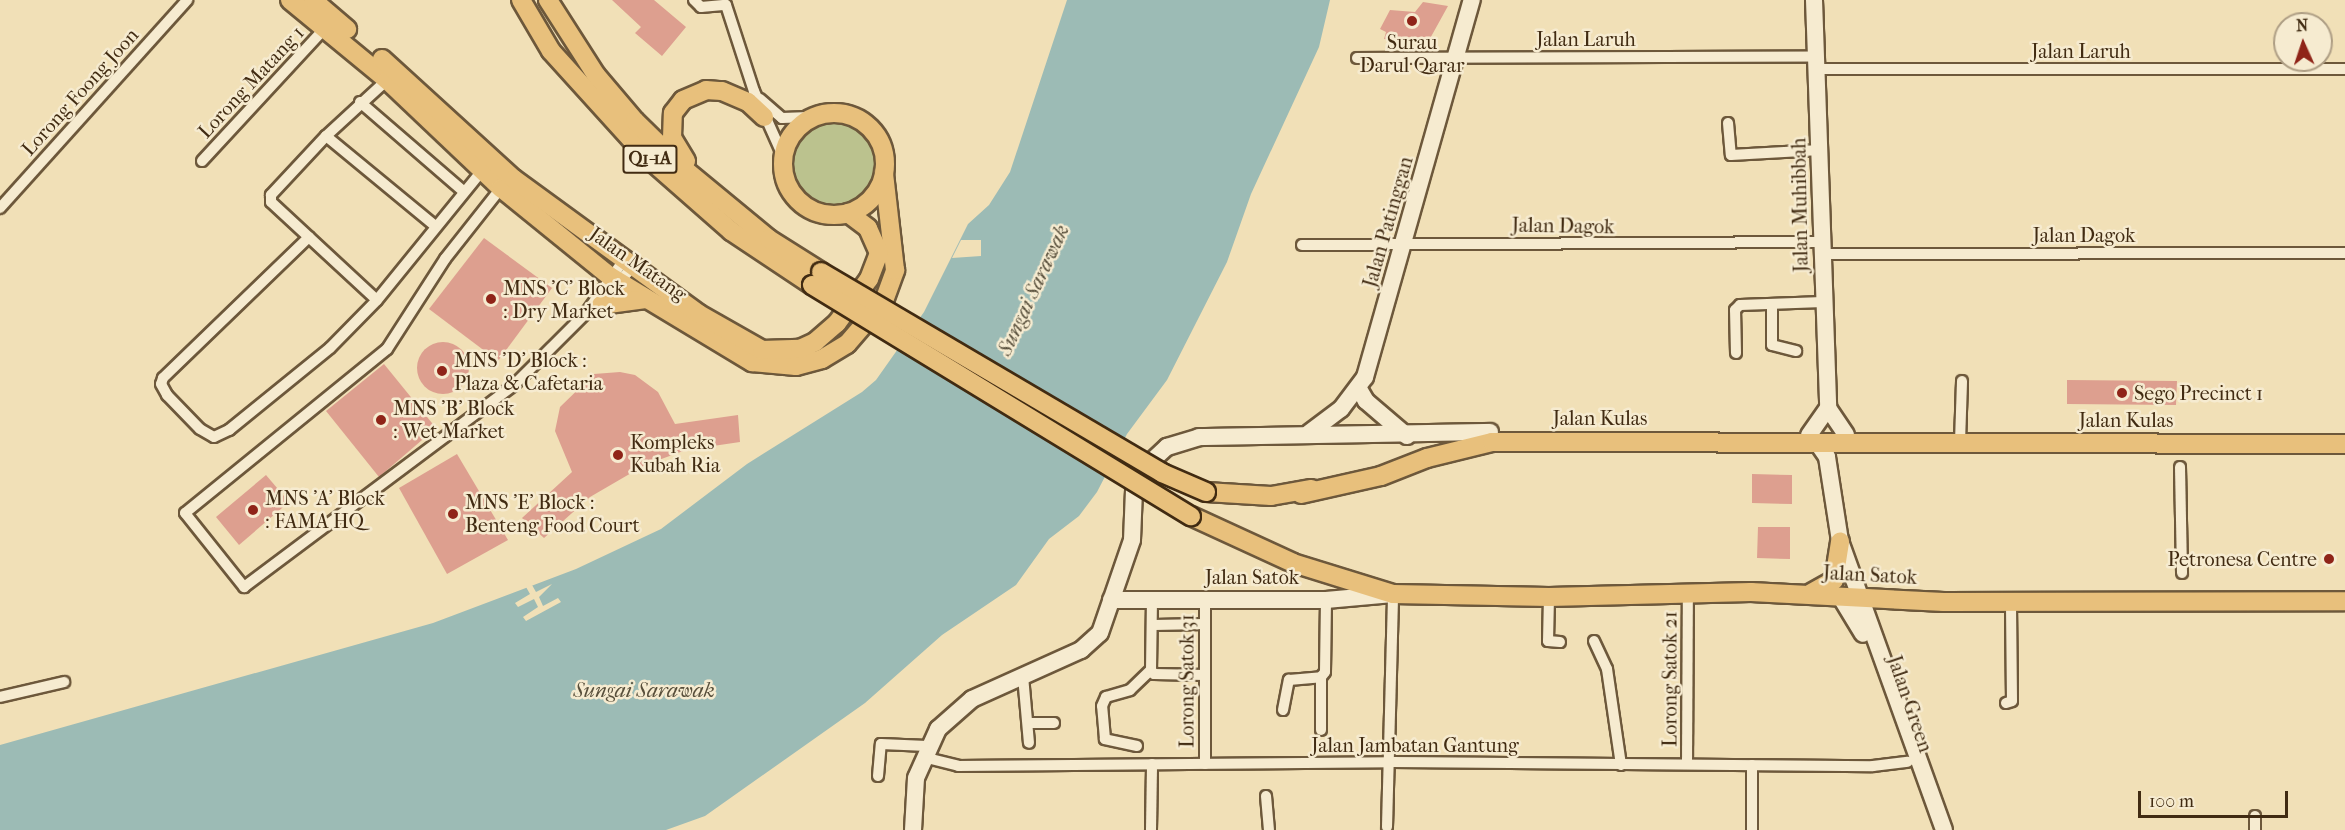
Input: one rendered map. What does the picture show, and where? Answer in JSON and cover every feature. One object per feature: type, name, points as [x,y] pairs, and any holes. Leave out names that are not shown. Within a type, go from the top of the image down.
[{"type":"main road","name":"Jalan Matang","points":[[290,0],[326,27],[387,80],[501,188],[592,261],[604,293],[646,299],[752,362],[809,364],[833,353],[847,344],[884,301],[895,270],[884,173]]},
{"type":"main road","name":"Q1-1A","points":[[521,0],[551,51],[648,158],[731,231],[816,278]]},
{"type":"main road","points":[[548,0],[615,98],[711,192],[816,278]]},
{"type":"main road","name":"Jalan Patinggan","points":[[1309,433],[1325,424],[1359,389],[1380,334],[1402,243],[1472,0]]},
{"type":"main road","name":"Jalan Muhibbah","points":[[1814,0],[1828,408]]},
{"type":"main road","name":"Jalan Matang","points":[[317,1],[514,179],[737,340],[762,350],[800,349],[837,323],[869,279],[879,253],[868,228],[848,213]]},
{"type":"main road","points":[[711,192],[672,138],[673,113],[682,100],[706,90],[735,94],[764,117]]},
{"type":"main road","points":[[838,114],[864,123],[881,144],[884,173],[872,198],[848,213],[828,214],[800,202],[790,187],[784,158],[794,132],[816,117],[838,114]]},
{"type":"main road","name":"Jalan Kulas","points":[[816,278],[1162,473],[1206,492],[1301,494],[1381,476],[1436,455],[1492,442],[1805,438],[1846,435],[1907,441]]},
{"type":"main road","name":"Jalan Satok","points":[[816,278],[1191,516],[1293,563],[1393,594]]},
{"type":"main road","points":[[604,293],[646,299]]},
{"type":"main road","points":[[1359,389],[1366,401],[1407,436]]},
{"type":"main road","points":[[1846,435],[1828,408],[1805,438],[1818,444],[1827,457],[1840,541],[1861,596]]},
{"type":"main road","name":"Jalan Kulas","points":[[1301,494],[1490,432]]},
{"type":"main road","name":"Jalan Kulas","points":[[925,752],[957,710],[1094,642],[1132,540],[1134,491],[1154,457],[1182,440],[1199,437],[1309,433],[1407,436],[1490,432],[1960,442],[2345,444]]},
{"type":"main road","points":[[1807,594],[1825,589],[1834,580],[1840,541]]},
{"type":"main road","name":"Jalan Satok","points":[[1111,600],[1326,600],[1393,594],[1549,597],[1807,594],[2012,602],[2345,601]]},
{"type":"main road","name":"Jalan Green","points":[[1840,596],[1861,627],[1932,830]]},
{"type":"main road","name":"Jalan Green","points":[[1861,596],[1944,830]]},
{"type":"main road","points":[[913,830],[916,778],[925,752]]},
{"type":"street","name":"Lorong Foong Joon","points":[[0,208],[188,0]]},
{"type":"street","points":[[694,0],[702,7],[726,5],[754,92],[784,158]]},
{"type":"street","name":"Lorong Matang 1","points":[[202,161],[326,27]]},
{"type":"street","name":"Jalan Laruh","points":[[1357,58],[1456,57],[2345,69]]},
{"type":"street","points":[[377,300],[271,202],[271,195],[360,102],[387,80]]},
{"type":"street","points":[[754,92],[782,118],[816,117]]},
{"type":"street","points":[[360,102],[463,191]]},
{"type":"street","points":[[1728,123],[1731,155],[1820,150]]},
{"type":"street","points":[[326,136],[435,226]]},
{"type":"street","points":[[309,237],[163,378],[161,384],[167,395],[200,429],[214,437],[229,430],[330,348],[377,300],[463,191],[482,171]]},
{"type":"street","points":[[501,188],[445,259],[387,349],[189,508],[187,518],[244,587],[513,386],[604,293],[628,263]]},
{"type":"street","name":"Jalan Dagok","points":[[1302,245],[1402,243],[2345,253]]},
{"type":"street","points":[[1736,353],[1735,310],[1740,305],[1823,302]]},
{"type":"street","points":[[1772,304],[1772,345],[1796,351]]},
{"type":"street","points":[[1960,442],[1962,381]]},
{"type":"street","points":[[2180,467],[2182,573]]},
{"type":"street","points":[[1387,827],[1392,762],[1393,594]]},
{"type":"street","name":"Lorong Satok 21","points":[[1687,764],[1688,595]]},
{"type":"street","points":[[1549,597],[1548,641],[1560,642]]},
{"type":"street","points":[[1137,746],[1105,738],[1102,706],[1106,697],[1130,690],[1151,670],[1154,625],[1152,599]]},
{"type":"street","name":"Lorong Satok 31","points":[[1205,599],[1205,764]]},
{"type":"street","points":[[1321,730],[1321,677],[1325,672],[1326,600]]},
{"type":"street","points":[[2006,703],[2012,701],[2012,602]]},
{"type":"street","points":[[1154,625],[1204,624]]},
{"type":"street","points":[[1594,641],[1607,669],[1621,765]]},
{"type":"street","points":[[1151,670],[1154,674],[1205,675]]},
{"type":"street","points":[[1023,676],[1029,743]]},
{"type":"street","points":[[1282,710],[1289,680],[1321,677]]},
{"type":"street","points":[[0,697],[64,682]]},
{"type":"street","points":[[1029,723],[1054,723]]},
{"type":"street","name":"Jalan Jambatan Gantung","points":[[878,776],[881,744],[925,752],[958,766],[1392,762],[1752,765],[1908,762]]},
{"type":"street","points":[[1151,830],[1152,764]]},
{"type":"street","points":[[1752,765],[1752,830]]},
{"type":"street","points":[[1266,796],[1269,830]]},
{"type":"street","points":[[2254,816],[2255,830]]},
{"type":"green space","points":[[834,123],[850,126],[863,135],[872,148],[875,164],[872,180],[863,193],[850,202],[834,205],[818,202],[805,193],[796,180],[793,164],[796,148],[805,135],[818,126]]},
{"type":"water","name":"Sungai Sarawak","points":[[1067,0],[1330,0],[1319,47],[1251,194],[1227,262],[1167,380],[1127,434],[1097,492],[1079,516],[1049,539],[1016,585],[942,635],[865,703],[705,816],[666,830],[0,830],[0,745],[433,623],[576,569],[661,529],[747,464],[862,392],[876,380],[924,312],[968,224],[989,205],[1010,172]]},
{"type":"pier","points":[[961,240],[981,240],[981,256],[952,258]]},
{"type":"pier","points":[[552,584],[539,597],[543,606],[558,598],[561,602],[526,621],[523,617],[538,607],[534,599],[518,607],[515,603],[530,594],[526,587],[532,585],[536,592]]},
{"type":"building","points":[[612,0],[654,0],[686,27],[662,56],[635,33],[641,27]]},
{"type":"building","name":"Surau Darul Qarar","points":[[1423,2],[1448,6],[1427,44],[1384,39],[1386,32],[1380,29],[1390,10],[1415,12]]},
{"type":"building","name":"MNS 'C' Block : Dry Market","points":[[484,238],[552,288],[498,361],[429,309]]},
{"type":"building","name":"MNS 'D' Block : Plaza & Cafetaria","points":[[438,342],[448,342],[457,346],[465,354],[469,368],[465,382],[457,390],[448,394],[438,394],[429,390],[421,382],[417,373],[417,363],[421,354],[429,346]]},
{"type":"building","name":"MNS 'B' Block : Wet Market","points":[[384,364],[436,428],[379,477],[326,411]]},
{"type":"building","name":"Kompleks Kubah Ria","points":[[620,372],[635,375],[658,392],[675,424],[738,415],[740,442],[686,450],[645,465],[590,497],[544,538],[522,518],[572,472],[555,431],[560,407],[594,374]]},
{"type":"building","name":"Sego Precinct 1","points":[[2067,380],[2177,381],[2176,405],[2067,404]]},
{"type":"building","name":"MNS 'E' Block : Benteng Food Court","points":[[457,454],[508,540],[447,574],[399,488]]},
{"type":"building","points":[[1752,474],[1792,475],[1792,504],[1752,503]]},
{"type":"building","name":"MNS 'A' Block : FAMA HQ","points":[[266,475],[289,502],[239,545],[216,517]]},
{"type":"building","points":[[1758,527],[1790,527],[1790,559],[1757,558]]},
{"type":"place","name":"Surau Darul Qarar","points":[[1412,21]]},
{"type":"place","name":"MNS 'C' Block : Dry Market","points":[[491,299]]},
{"type":"place","name":"MNS 'D' Block : Plaza & Cafetaria","points":[[442,371]]},
{"type":"place","name":"Sego Precinct 1","points":[[2122,393]]},
{"type":"place","name":"MNS 'B' Block : Wet Market","points":[[381,420]]},
{"type":"place","name":"Kompleks Kubah Ria","points":[[618,455]]},
{"type":"place","name":"MNS 'A' Block : FAMA HQ","points":[[253,510]]},
{"type":"place","name":"MNS 'E' Block : Benteng Food Court","points":[[453,514]]},
{"type":"place","name":"Petronesa Centre","points":[[2329,559]]}]
